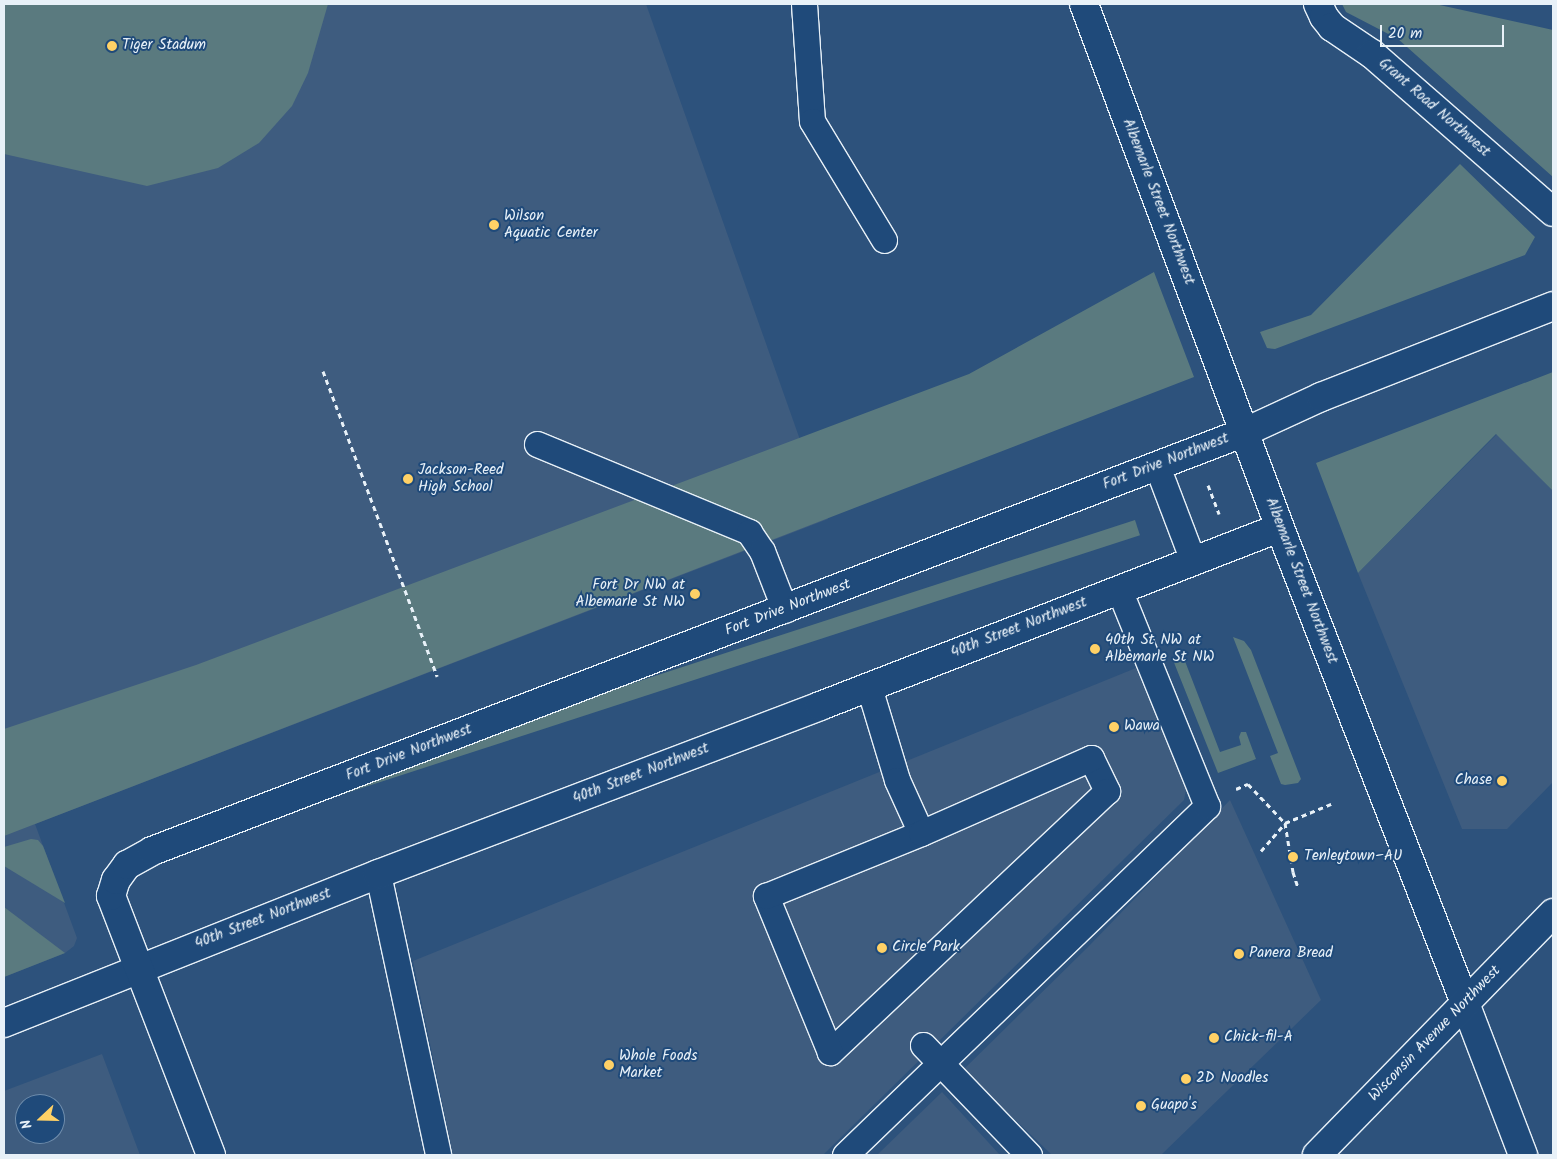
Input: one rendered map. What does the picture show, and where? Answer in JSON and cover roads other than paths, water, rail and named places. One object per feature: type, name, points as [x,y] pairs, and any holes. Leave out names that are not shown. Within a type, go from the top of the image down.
[{"type":"street","name":"Albemarle Street Northwest","points":[[1084,4],[1280,528],[1524,1155]]},
{"type":"street","name":"Grant Road Northwest","points":[[1318,4],[1324,17],[1332,26],[1372,54],[1553,212]]},
{"type":"street","name":"Fort Drive Northwest","points":[[211,1155],[111,896],[116,880],[127,865],[152,851],[785,610],[1245,432],[1321,397],[1553,306]]},
{"type":"street","name":"40th Street Northwest","points":[[4,1022],[140,970],[180,951],[378,874],[1280,528]]},
{"type":"street","name":"Wisconsin Avenue Northwest","points":[[1316,1155],[1553,913]]},
{"type":"lane","points":[[804,4],[812,120],[884,240]]},
{"type":"lane","points":[[537,444],[749,532],[762,551],[785,610]]},
{"type":"lane","points":[[1157,466],[1193,561]]},
{"type":"lane","points":[[844,1155],[1207,806],[1119,589]]},
{"type":"lane","points":[[869,687],[897,780],[920,833]]},
{"type":"lane","points":[[1091,758],[1107,791],[830,1052],[766,896],[920,833],[1091,758]]},
{"type":"lane","points":[[378,874],[438,1155]]},
{"type":"lane","points":[[923,1045],[1029,1155]]},
{"type":"place","name":"Tiger Stadum","points":[[112,46]]},
{"type":"place","name":"Wilson Aquatic Center","points":[[494,225]]},
{"type":"place","name":"Jackson-Reed High School","points":[[408,479]]},
{"type":"place","name":"Fort Dr NW at Albemarle St NW","points":[[695,594]]},
{"type":"place","name":"40th St NW at Albemarle St NW","points":[[1095,649]]},
{"type":"place","name":"Wawa","points":[[1114,727]]},
{"type":"place","name":"Chase","points":[[1502,781]]},
{"type":"place","name":"Tenleytown–AU","points":[[1293,857]]},
{"type":"place","name":"Circle Park","points":[[882,948]]},
{"type":"place","name":"Panera Bread","points":[[1239,954]]},
{"type":"place","name":"Chick-fil-A","points":[[1214,1038]]},
{"type":"place","name":"Whole Foods Market","points":[[609,1065]]},
{"type":"place","name":"2D Noodles","points":[[1186,1079]]},
{"type":"place","name":"Guapo's","points":[[1141,1106]]}]
